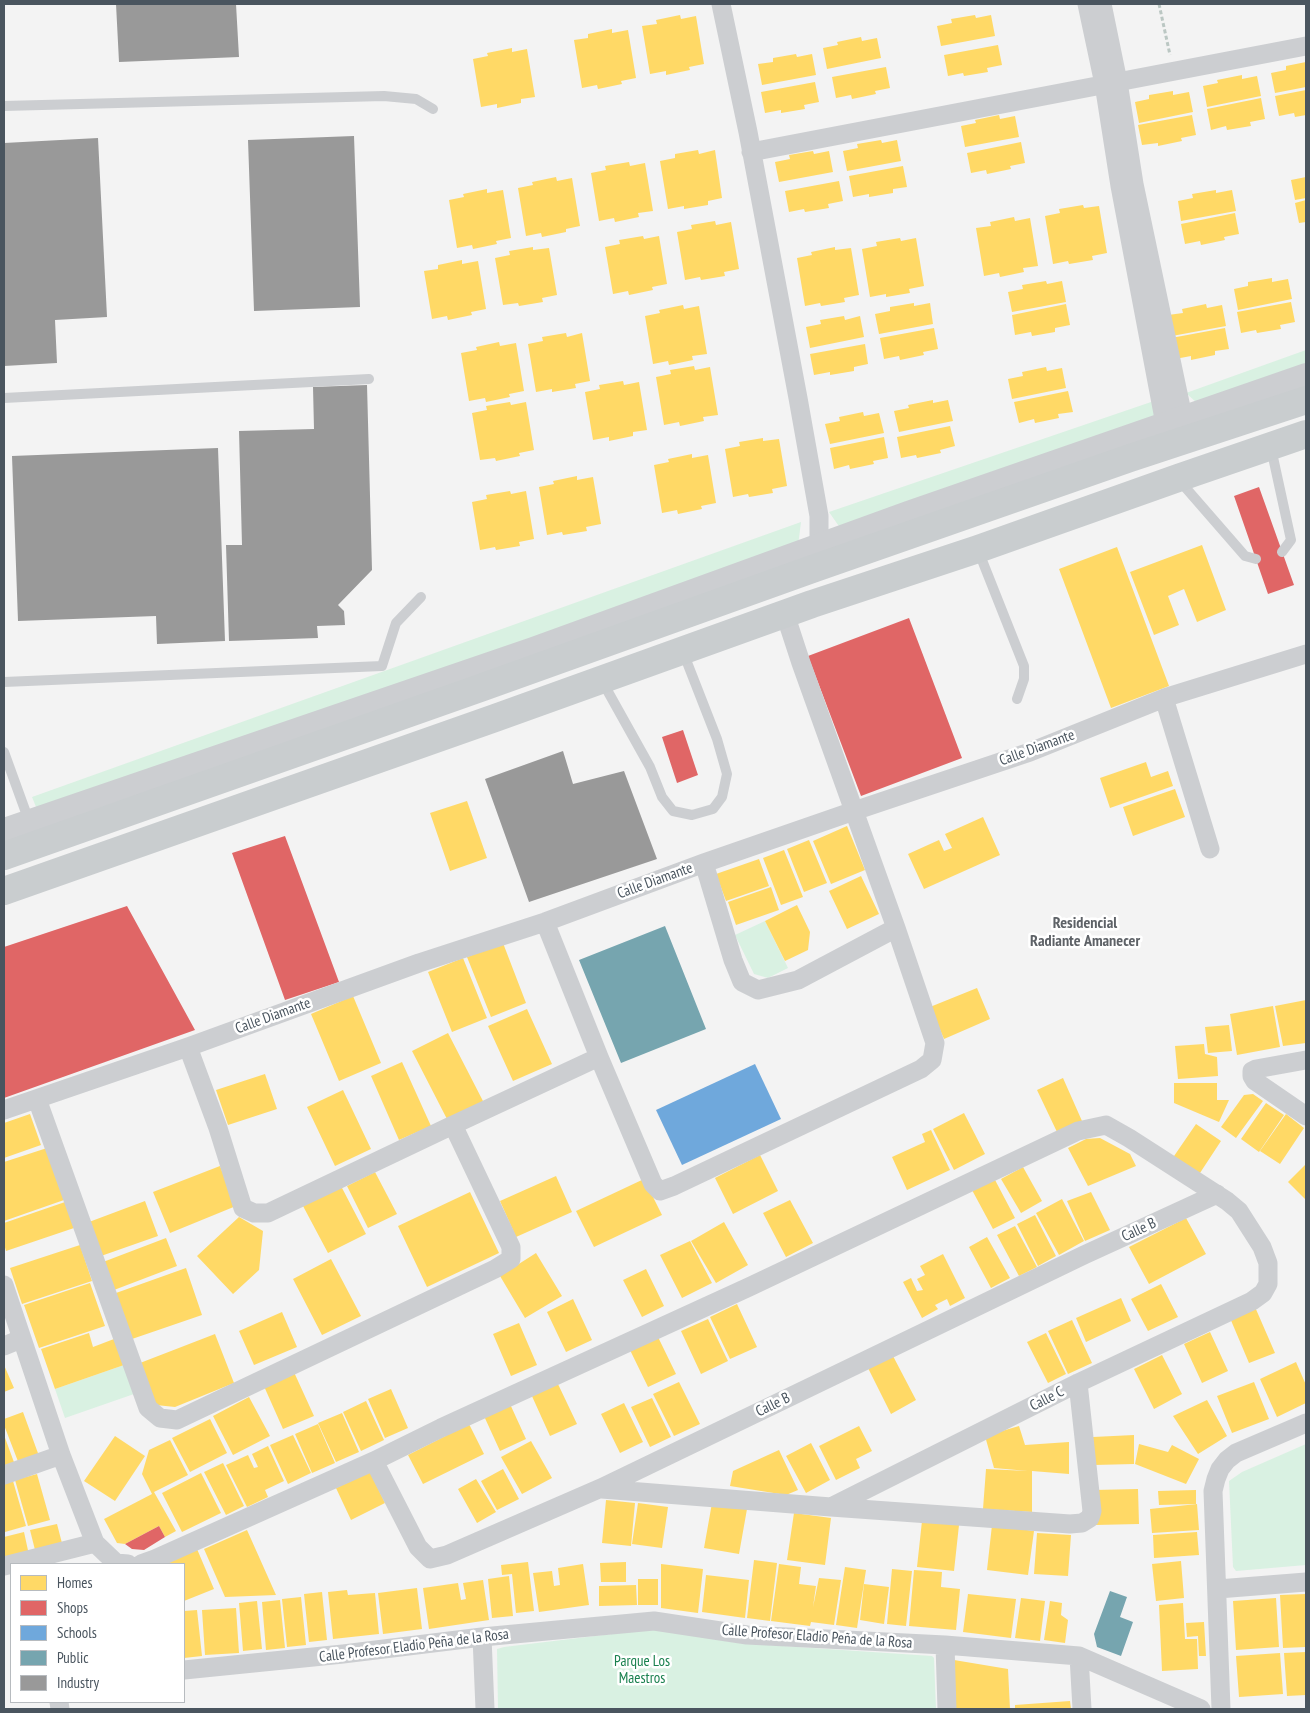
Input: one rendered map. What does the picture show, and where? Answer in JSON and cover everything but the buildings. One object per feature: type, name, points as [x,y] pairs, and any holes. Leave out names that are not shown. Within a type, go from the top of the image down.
[{"type":"main road","points":[[4,856],[483,688],[926,529],[1130,458],[1306,400]]},
{"type":"main road","points":[[4,891],[785,614],[978,549],[1306,434]]},
{"type":"street","points":[[721,4],[751,152],[819,516],[819,545]]},
{"type":"street","points":[[1087,4],[1111,83]]},
{"type":"street","points":[[1102,4],[1111,83],[1127,185],[1172,412]]},
{"type":"street","points":[[751,152],[1306,46]]},
{"type":"street","points":[[4,830],[533,649],[819,545],[1172,412],[1306,375]]},
{"type":"street","points":[[545,922],[599,1057],[653,1184],[660,1191],[921,1069],[932,1060],[935,1043],[785,614]]},
{"type":"street","name":"Calle Diamante","points":[[4,1110],[188,1047],[419,963],[545,922],[854,811],[1030,752],[1164,698],[1306,654]]},
{"type":"street","points":[[1164,698],[1210,848]]},
{"type":"street","points":[[704,864],[733,960],[742,982],[758,990],[798,980],[896,928]]},
{"type":"street","points":[[188,1047],[218,1128],[242,1208],[254,1213],[268,1213],[599,1057]]},
{"type":"street","points":[[1306,1060],[1256,1068],[1252,1071],[1255,1081],[1306,1116]]},
{"type":"street","points":[[37,1099],[148,1408],[160,1418],[177,1420],[495,1269],[511,1259],[512,1248],[453,1125]]},
{"type":"street","points":[[144,1563],[155,1560],[374,1461],[441,1428],[749,1287],[1078,1131],[1106,1125],[1217,1194]]},
{"type":"street","name":"Calle C","points":[[831,1507],[1078,1384],[1252,1301],[1263,1293],[1268,1284],[1269,1273],[1268,1263],[1262,1247],[1239,1210],[1217,1194]]},
{"type":"street","name":"Calle B","points":[[374,1461],[418,1547],[430,1559],[447,1555],[601,1488],[1067,1263],[1217,1194]]},
{"type":"street","points":[[4,1285],[12,1343],[61,1455],[95,1544],[116,1562],[122,1563]]},
{"type":"street","points":[[601,1488],[831,1507],[1082,1523],[1090,1518],[1092,1511],[1078,1384]]},
{"type":"street","points":[[1221,1709],[1213,1491],[1220,1469],[1236,1453],[1306,1423]]},
{"type":"street","points":[[4,1475],[61,1455]]},
{"type":"street","points":[[16,1563],[95,1544]]},
{"type":"street","points":[[1218,1589],[1306,1582]]},
{"type":"street","name":"Calle Profesor Eladio Peña de la Rosa","points":[[185,1670],[344,1654],[482,1637],[654,1621],[747,1636],[945,1645],[1079,1656],[1202,1709]]},
{"type":"street","points":[[482,1637],[485,1709]]},
{"type":"street","points":[[945,1645],[947,1709]]},
{"type":"street","points":[[1079,1656],[1082,1709]]},
{"type":"lane","points":[[4,106],[384,96],[416,99],[433,109]]},
{"type":"lane","points":[[4,398],[368,379]]},
{"type":"lane","points":[[1270,446],[1291,540],[1282,552]]},
{"type":"lane","points":[[1178,478],[1245,556],[1256,559]]},
{"type":"lane","points":[[978,549],[1024,666],[1024,679],[1017,699]]},
{"type":"lane","points":[[4,682],[382,666],[396,623],[421,597]]},
{"type":"lane","points":[[602,680],[650,767],[662,797],[673,811],[692,815],[713,809],[722,796],[727,774],[717,739],[683,651]]},
{"type":"lane","points":[[4,752],[30,821]]},
{"type":"path","points":[[1159,4],[1171,61]]},
{"type":"green space","points":[[1306,350],[1306,395],[1221,425],[1186,393]]},
{"type":"green space","points":[[1154,401],[1159,449],[857,552],[829,512]]},
{"type":"green space","points":[[801,522],[798,546],[49,839],[32,797]]},
{"type":"green space","points":[[765,921],[788,968],[768,978],[754,974],[735,935]]},
{"type":"green space","points":[[124,1365],[134,1394],[65,1418],[55,1389]]},
{"type":"green space","points":[[1306,1444],[1306,1565],[1236,1571],[1233,1567],[1229,1481],[1242,1472]]},
{"type":"green space","name":"Parque Los Maestros","points":[[653,1629],[738,1643],[932,1656],[934,1658],[936,1709],[498,1709],[497,1649]]},
{"type":"district","name":"Residencial Radiante Amanecer","points":[[1085,932]]}]
